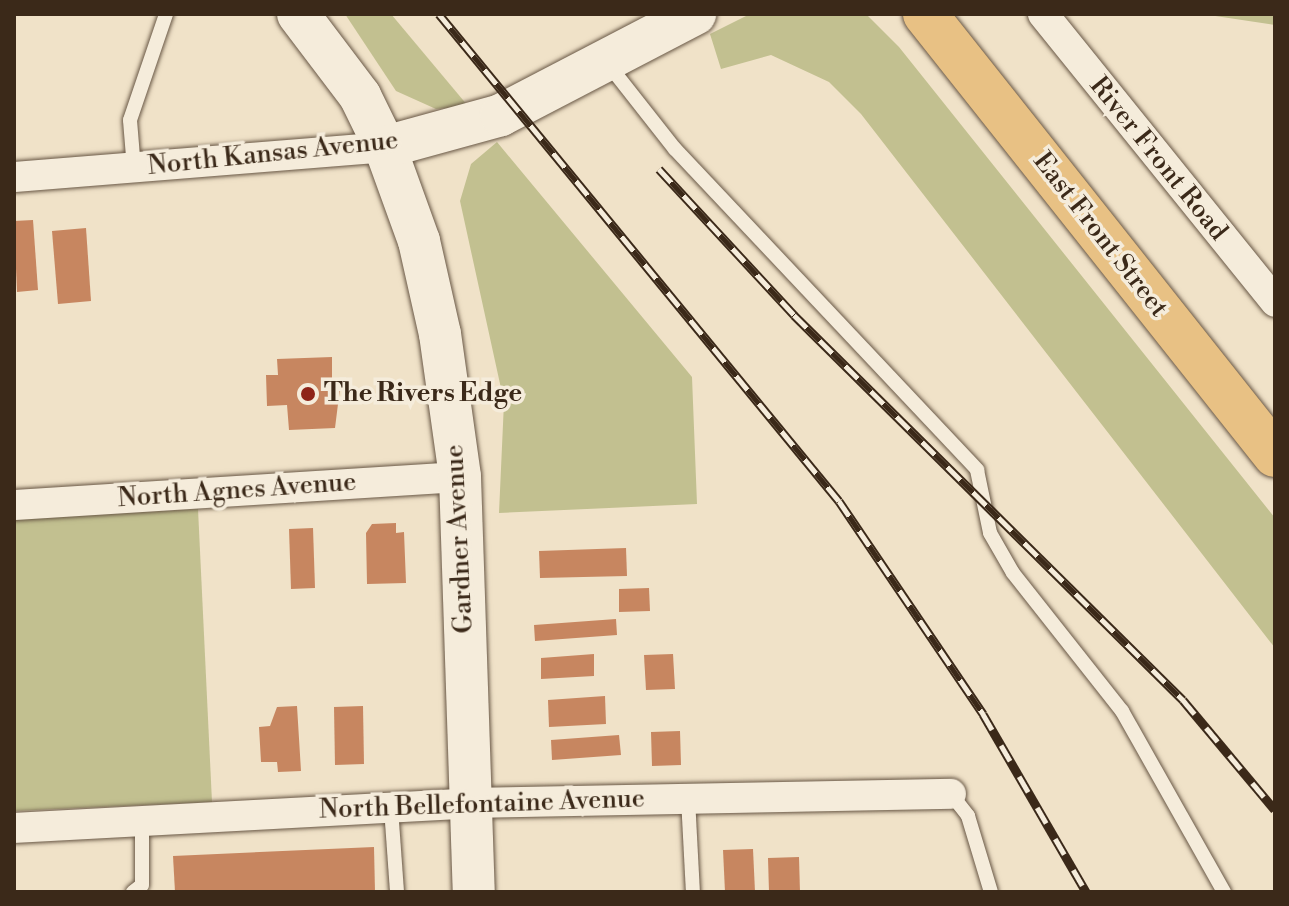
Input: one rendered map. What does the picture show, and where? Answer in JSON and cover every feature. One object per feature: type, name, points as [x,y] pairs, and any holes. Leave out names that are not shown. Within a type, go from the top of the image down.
[{"type":"main road","name":"East Front Street","points":[[925,14],[1275,455]]},
{"type":"street","name":"Gardner Avenue","points":[[298,14],[360,96],[385,147],[419,241],[460,477],[474,892]]},
{"type":"street","name":"North Kansas Avenue","points":[[14,177],[385,147],[501,115],[608,64],[695,14]]},
{"type":"street","name":"River Front Road","points":[[1043,14],[1275,302]]},
{"type":"street","name":"North Agnes Avenue","points":[[14,505],[460,477]]},
{"type":"street","name":"North Bellefontaine Avenue","points":[[14,828],[471,803],[951,794]]},
{"type":"lane","points":[[134,169],[130,120],[166,14]]},
{"type":"lane","points":[[608,64],[675,149],[977,470],[990,533],[1013,573],[1122,711],[1224,892]]},
{"type":"lane","points":[[951,794],[968,816],[991,892]]},
{"type":"lane","points":[[688,798],[693,892]]},
{"type":"lane","points":[[391,808],[397,892]]},
{"type":"lane","points":[[133,892],[142,885],[142,821]]},
{"type":"shaded area","points":[[345,14],[391,14],[468,106],[436,109],[396,91]]},
{"type":"shaded area","points":[[750,14],[866,14],[899,47],[1275,518],[1275,648],[861,114],[829,82],[771,55],[721,69],[710,34]]},
{"type":"shaded area","points":[[1202,14],[1275,14],[1275,25]]},
{"type":"shaded area","points":[[497,142],[692,377],[697,504],[499,513],[504,402],[460,201],[471,164]]},
{"type":"shaded area","points":[[198,509],[212,802],[14,811],[14,519]]},
{"type":"building","points":[[33,220],[38,290],[17,292],[14,221]]},
{"type":"building","points":[[86,228],[91,301],[58,304],[52,231]]},
{"type":"building","points":[[332,357],[332,380],[341,380],[335,428],[289,430],[287,405],[267,406],[266,375],[278,375],[277,359]]},
{"type":"building","points":[[396,523],[396,533],[404,532],[406,583],[367,584],[366,533],[372,524]]},
{"type":"building","points":[[313,528],[315,588],[291,589],[289,529]]},
{"type":"building","points":[[626,548],[627,576],[540,578],[539,551]]},
{"type":"building","points":[[649,588],[650,611],[619,612],[619,589]]},
{"type":"building","points":[[616,619],[617,635],[535,641],[534,625]]},
{"type":"building","points":[[594,654],[594,676],[541,679],[541,658]]},
{"type":"building","points":[[673,654],[675,689],[646,690],[644,655]]},
{"type":"building","points":[[605,696],[606,724],[549,727],[548,700]]},
{"type":"building","points":[[297,706],[301,771],[278,772],[277,762],[261,762],[259,727],[270,726],[277,707]]},
{"type":"building","points":[[363,706],[364,764],[335,765],[334,707]]},
{"type":"building","points":[[680,731],[681,765],[652,766],[651,732]]},
{"type":"building","points":[[619,735],[621,755],[552,760],[551,740]]},
{"type":"building","points":[[374,847],[375,892],[175,892],[173,856]]},
{"type":"building","points":[[753,849],[755,892],[725,892],[723,850]]},
{"type":"building","points":[[799,857],[800,892],[769,892],[768,858]]},
{"type":"railway","points":[[439,14],[839,501],[983,714],[1086,892]]},
{"type":"railway","points":[[659,169],[794,315],[1183,700],[1275,810]]},
{"type":"place","name":"The Rivers Edge","points":[[308,394]]}]
